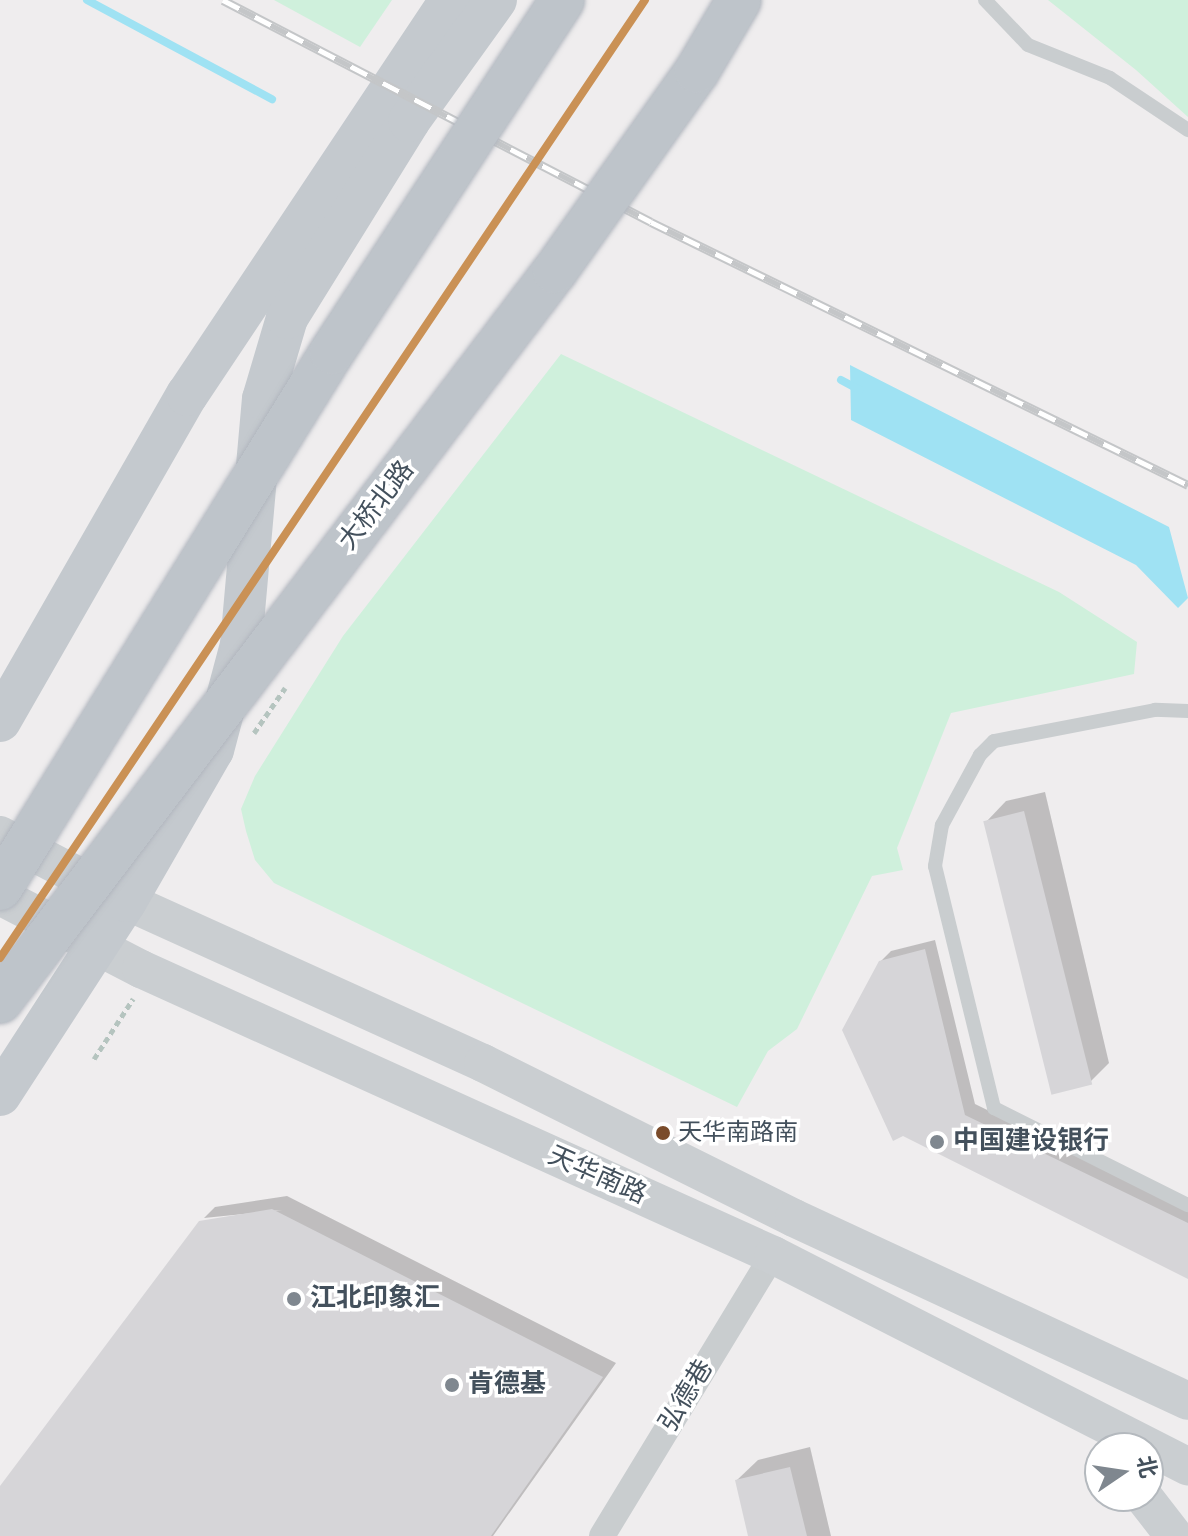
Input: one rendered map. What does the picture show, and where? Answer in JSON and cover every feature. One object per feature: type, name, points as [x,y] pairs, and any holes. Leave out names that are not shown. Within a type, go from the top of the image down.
[{"type":"highway","points":[[0,888],[332,352],[562,0]]},
{"type":"highway","name":"大桥北路","points":[[0,1001],[555,271],[697,71],[739,0]]},
{"type":"main road","points":[[0,721],[187,395],[450,0]]},
{"type":"main road","points":[[0,1095],[126,901],[213,750],[230,698],[241,645],[263,399],[287,318],[409,121],[496,0]]},
{"type":"main road","name":"天华南路","points":[[0,835],[126,901],[483,1063],[794,1218],[1188,1401]]},
{"type":"main road","name":"天华南路","points":[[0,896],[141,969],[773,1255],[1188,1466]]},
{"type":"main road","points":[[1070,1404],[1092,1432]]},
{"type":"main road","points":[[1155,1512],[1174,1536]]},
{"type":"street","name":"弘德巷","points":[[602,1536],[773,1255]]},
{"type":"lane","points":[[985,0],[1028,45],[1110,78],[1188,130]]},
{"type":"lane","points":[[1188,711],[1155,710],[994,741],[980,755],[942,825],[935,866],[994,1108],[1188,1205]]},
{"type":"path","points":[[250,738],[287,686]]},
{"type":"path","points":[[94,1059],[132,1005],[141,969]]},
{"type":"green space","points":[[274,0],[392,0],[360,47]]},
{"type":"green space","points":[[1048,0],[1188,0],[1188,117],[1136,70]]},
{"type":"green space","points":[[561,354],[1059,592],[1137,642],[1134,674],[951,713],[897,848],[903,870],[872,876],[797,1029],[768,1051],[737,1107],[274,883],[255,860],[246,831],[241,809],[255,776],[343,636]]},
{"type":"water","points":[[850,365],[1169,527],[1188,598],[1178,608],[1136,565],[851,420]]},
{"type":"building","points":[[1024,811],[1092,1085],[1051,1095],[983,821]]},
{"type":"building","points":[[925,949],[965,1115],[1188,1223],[1188,1279],[903,1136],[893,1141],[842,1030],[879,961]]},
{"type":"building","name":"江北印象汇","points":[[272,1209],[603,1377],[491,1536],[0,1536],[0,1486],[199,1221]]},
{"type":"building","points":[[790,1467],[807,1536],[748,1536],[735,1480]]},
{"type":"waterway","points":[[87,0],[272,99]]},
{"type":"waterway","points":[[841,380],[860,390]]},
{"type":"railway","points":[[223,0],[651,222],[1188,485]]},
{"type":"transit line","points":[[0,958],[645,0]]},
{"type":"place","name":"天华南路南","points":[[663,1133]]},
{"type":"place","name":"中国建设银行","points":[[937,1142]]},
{"type":"place","name":"江北印象汇","points":[[294,1299]]},
{"type":"place","name":"肯德基","points":[[452,1385]]}]
